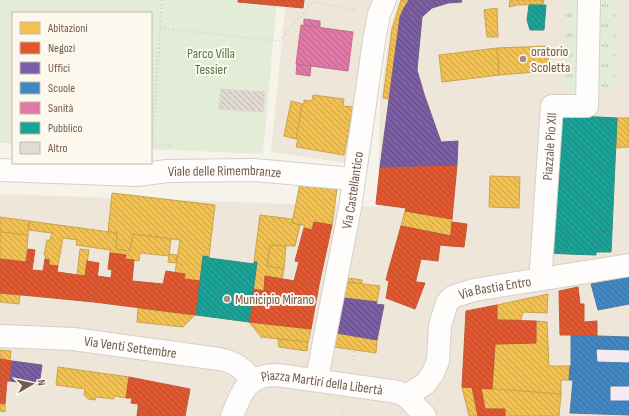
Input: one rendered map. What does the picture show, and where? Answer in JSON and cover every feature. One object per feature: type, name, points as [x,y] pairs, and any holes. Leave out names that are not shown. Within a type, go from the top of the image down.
[{"type":"street","name":"Piazzale Pio XII","points":[[543,278],[542,268],[552,106],[587,106],[589,0]]},
{"type":"street","name":"Via Castellantico","points":[[317,380],[350,208],[353,179],[382,7]]},
{"type":"street","name":"Viale delle Rimembranze","points":[[0,170],[137,174],[167,171],[254,170],[353,179]]},
{"type":"street","name":"Via Bastia Entro","points":[[418,410],[425,384],[433,374],[438,362],[442,317],[450,299],[474,290],[629,265]]},
{"type":"street","name":"Via Venti Settembre","points":[[0,336],[73,339],[232,361],[253,381]]},
{"type":"street","name":"Piazza Martiri della Libertà","points":[[233,415],[238,399],[245,388],[253,381],[263,376],[273,375],[398,392],[418,410]]},
{"type":"path","points":[[162,0],[152,144],[170,145],[167,171]]},
{"type":"path","points":[[160,28],[279,41],[313,2],[382,7]]},
{"type":"path","points":[[352,371],[355,350]]},
{"type":"shaded area","points":[[286,0],[375,0],[346,163],[271,152]]},
{"type":"shaded area","points":[[399,0],[629,0],[629,416],[0,416],[0,194],[378,207],[380,99],[390,28]]},
{"type":"shaded area","points":[[596,350],[629,350],[629,363],[597,362]]},
{"type":"shaded area","points":[[610,386],[629,386],[629,401],[610,401]]},
{"type":"green space","name":"Parco Villa Tessier","points":[[0,0],[277,0],[263,154],[152,149],[152,12],[12,12],[12,143],[0,143]]},
{"type":"green space","points":[[564,0],[582,0],[582,89],[563,89]]},
{"type":"green space","points":[[598,0],[616,0],[615,89],[596,89]]},
{"type":"building: Abitazioni","points":[[401,0],[409,0],[400,17],[389,99],[383,98],[392,29]]},
{"type":"building: Abitazioni","points":[[510,0],[544,0],[543,4],[517,5],[509,7]]},
{"type":"building: Abitazioni","points":[[497,8],[498,37],[487,37],[484,10]]},
{"type":"building: Abitazioni","name":"oratorio Scoletta","points":[[547,46],[550,71],[499,75],[497,48]]},
{"type":"building: Abitazioni","points":[[497,48],[499,75],[442,82],[439,55]]},
{"type":"building: Abitazioni","points":[[313,95],[344,99],[343,106],[353,107],[344,155],[296,147],[302,104],[304,104],[304,100],[312,101]]},
{"type":"building: Abitazioni","points":[[291,101],[302,104],[296,139],[284,136]]},
{"type":"building: Abitazioni","points":[[617,118],[629,118],[629,147],[616,148]]},
{"type":"building: Abitazioni","points":[[490,176],[520,177],[519,208],[489,207]]},
{"type":"building: Abitazioni","points":[[301,178],[338,182],[332,225],[314,222],[312,230],[304,228],[304,225],[292,223]]},
{"type":"building: Abitazioni","points":[[112,193],[215,205],[209,257],[203,256],[200,281],[184,279],[185,274],[175,273],[180,240],[133,234],[130,251],[116,249],[117,233],[108,232]]},
{"type":"building: Abitazioni","points":[[405,211],[452,219],[451,236],[401,226]]},
{"type":"building: Abitazioni","points":[[260,215],[292,219],[292,223],[300,225],[295,246],[270,245],[267,266],[284,269],[282,279],[265,276],[264,291],[253,289],[257,262],[254,262]]},
{"type":"building: Abitazioni","points":[[0,217],[29,221],[28,235],[0,232]]},
{"type":"building: Abitazioni","points":[[29,221],[117,233],[116,249],[130,251],[133,234],[171,239],[169,256],[140,253],[139,261],[125,259],[126,255],[110,253],[110,250],[76,245],[77,240],[63,238],[58,266],[49,265],[49,260],[45,259],[46,255],[44,255],[47,240],[50,240],[52,233],[29,230]]},
{"type":"building: Abitazioni","points":[[0,232],[28,235],[26,262],[0,259]]},
{"type":"building: Abitazioni","points":[[270,245],[286,246],[284,269],[267,266]]},
{"type":"building: Abitazioni","points":[[80,249],[89,250],[85,276],[77,275]]},
{"type":"building: Abitazioni","points":[[169,254],[177,255],[176,263],[168,262]]},
{"type":"building: Abitazioni","points":[[348,278],[362,280],[362,284],[347,282]]},
{"type":"building: Abitazioni","points":[[347,282],[380,286],[377,302],[344,298]]},
{"type":"building: Abitazioni","points":[[0,293],[20,295],[19,304],[0,302]]},
{"type":"building: Abitazioni","points":[[548,294],[547,313],[523,312],[521,320],[497,320],[497,305]]},
{"type":"building: Abitazioni","points":[[138,308],[195,315],[183,327],[137,322]]},
{"type":"building: Abitazioni","points":[[536,321],[547,322],[549,366],[570,366],[569,380],[561,380],[561,394],[492,389],[495,344],[536,343]]},
{"type":"building: Abitazioni","points":[[249,322],[311,329],[308,342],[261,337]]},
{"type":"building: Abitazioni","points":[[337,333],[377,340],[376,353],[334,347]]},
{"type":"building: Abitazioni","points":[[278,339],[308,342],[307,351],[279,347]]},
{"type":"building: Abitazioni","points":[[0,350],[11,351],[10,361],[0,359]]},
{"type":"building: Abitazioni","points":[[58,367],[129,377],[126,398],[114,396],[114,399],[96,397],[95,400],[88,399],[84,395],[85,389],[56,385]]},
{"type":"building: Abitazioni","points":[[462,387],[472,387],[478,416],[469,416]]},
{"type":"building: Abitazioni","points":[[481,388],[561,394],[559,416],[505,416],[505,409],[485,409]]},
{"type":"building: Abitazioni","points":[[0,403],[5,404],[5,412],[0,411]]},
{"type":"building: Negozi","points":[[238,0],[304,0],[303,8],[238,2]]},
{"type":"building: Negozi","points":[[457,165],[452,219],[405,211],[406,208],[376,204],[380,167]]},
{"type":"building: Negozi","points":[[314,222],[332,225],[319,285],[294,281],[299,262],[295,261],[304,228],[312,230]]},
{"type":"building: Negozi","points":[[452,222],[467,224],[464,247],[450,246]]},
{"type":"building: Negozi","points":[[401,226],[451,236],[450,246],[440,245],[438,261],[421,259],[416,280],[388,272]]},
{"type":"building: Negozi","points":[[28,249],[35,250],[32,270],[43,271],[45,259],[49,260],[49,265],[58,266],[57,272],[85,276],[87,261],[99,263],[94,302],[22,295]]},
{"type":"building: Negozi","points":[[110,253],[126,255],[125,259],[134,260],[132,281],[163,284],[166,271],[185,274],[184,279],[200,281],[196,315],[94,302],[97,276],[111,278],[112,270],[108,269]]},
{"type":"building: Negozi","points":[[0,259],[26,262],[22,295],[0,293]]},
{"type":"building: Negozi","points":[[388,272],[416,280],[416,282],[425,283],[415,309],[386,298],[389,281],[386,280]]},
{"type":"building: Negozi","points":[[265,276],[319,285],[311,329],[249,322],[253,289],[264,291]]},
{"type":"building: Negozi","points":[[578,287],[580,304],[584,304],[584,322],[597,321],[597,336],[560,335],[559,291]]},
{"type":"building: Negozi","points":[[497,305],[497,320],[536,321],[536,343],[495,344],[492,389],[462,387],[466,311]]},
{"type":"building: Negozi","points":[[0,359],[12,361],[10,381],[7,381],[5,404],[0,403]]},
{"type":"building: Negozi","points":[[129,377],[190,389],[185,416],[150,416],[151,410],[138,408],[138,404],[131,403],[132,398],[126,398]]},
{"type":"building: Negozi","points":[[472,387],[481,388],[485,409],[505,409],[505,416],[478,416]]},
{"type":"building: Negozi","points":[[138,408],[151,410],[150,416],[137,416]]},
{"type":"building: Uffici","points":[[409,0],[461,0],[462,2],[448,3],[432,8],[422,17],[417,70],[441,142],[458,141],[457,165],[380,167],[400,17]]},
{"type":"building: Uffici","points":[[344,298],[377,302],[376,304],[384,305],[377,340],[337,333]]},
{"type":"building: Uffici","points":[[12,361],[42,365],[39,385],[10,381]]},
{"type":"building: Scuole","points":[[629,277],[629,304],[598,310],[591,284]]},
{"type":"building: Scuole","points":[[571,336],[598,336],[598,349],[596,350],[597,362],[629,363],[629,386],[610,386],[610,401],[629,401],[629,415],[570,413],[573,380],[569,380],[571,366]]},
{"type":"building: Scuole","points":[[598,336],[629,337],[629,350],[598,349]]},
{"type":"building: Sanità","points":[[304,19],[320,21],[320,28],[304,26]]},
{"type":"building: Sanità","points":[[301,25],[353,32],[348,71],[296,64]]},
{"type":"building: Sanità","points":[[297,64],[311,66],[310,76],[296,74]]},
{"type":"building: Pubblico","points":[[529,5],[546,5],[544,30],[530,30],[527,20]]},
{"type":"building: Pubblico","points":[[560,115],[617,118],[612,231],[599,230],[598,252],[596,252],[596,255],[567,254],[567,229],[553,228]]},
{"type":"building: Pubblico","points":[[553,228],[567,229],[567,254],[550,253]]},
{"type":"building: Pubblico","points":[[599,230],[612,231],[611,252],[598,252]]},
{"type":"building: Pubblico","points":[[203,256],[254,264],[254,262],[257,262],[249,322],[196,315]]},
{"type":"building: Altro","points":[[221,89],[265,92],[263,112],[219,109]]},
{"type":"place","name":"oratorio Scoletta","points":[[523,59]]},
{"type":"place","name":"Municipio Mirano","points":[[227,299]]}]
